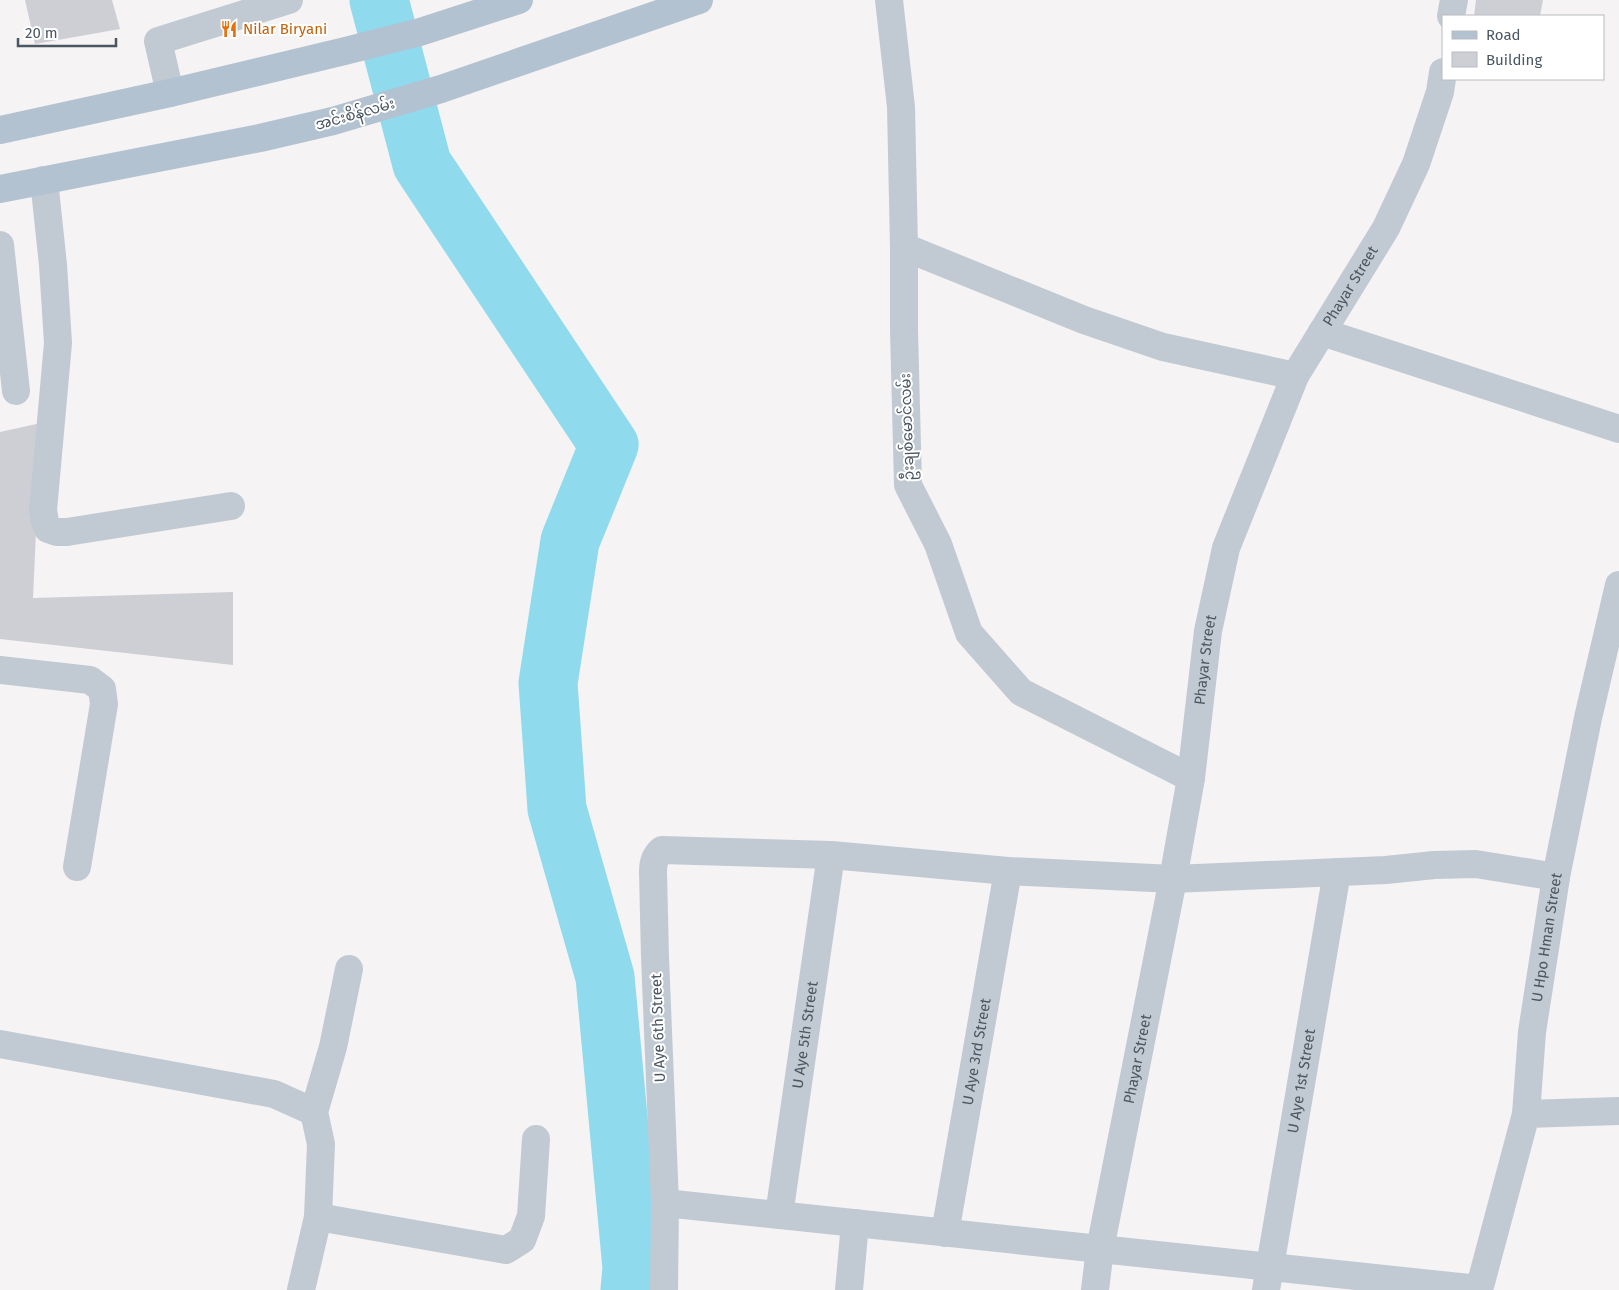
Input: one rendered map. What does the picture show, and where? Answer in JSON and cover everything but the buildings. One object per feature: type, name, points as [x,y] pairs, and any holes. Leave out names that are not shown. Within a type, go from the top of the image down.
[{"type":"main road","points":[[0,130],[170,93],[345,51],[420,32],[519,0]]},
{"type":"main road","name":"အင်းစိန်လမ်း","points":[[0,189],[260,138],[333,121],[441,89],[699,0]]},
{"type":"street","points":[[170,93],[158,41],[288,0]]},
{"type":"street","name":"ဦးချစ်မောင်လမ်း","points":[[888,0],[901,107],[908,485],[938,544],[969,633],[1021,692],[1191,778]]},
{"type":"street","points":[[1451,15],[1454,0]]},
{"type":"street","name":"Phayar Street","points":[[1094,1290],[1100,1249],[1191,778],[1208,631],[1226,548],[1295,376],[1386,228],[1416,164],[1440,92],[1442,79]]},
{"type":"street","points":[[44,180],[54,265],[58,343],[43,510],[44,522],[48,529],[56,532],[67,532],[231,506]]},
{"type":"street","points":[[904,247],[1084,320],[1163,347],[1295,376]]},
{"type":"street","points":[[1,255],[16,391]]},
{"type":"street","points":[[1322,332],[1619,429]]},
{"type":"street","name":"U Hpo Hman Street","points":[[1479,1290],[1526,1114],[1532,1032],[1556,877],[1588,718],[1619,585]]},
{"type":"street","points":[[0,670],[90,680],[102,689],[104,704],[77,867]]},
{"type":"street","name":"U Aye 6th Street","points":[[664,1290],[664,1203],[653,872],[657,855],[662,850],[670,850],[831,855]]},
{"type":"street","points":[[831,855],[1008,871],[1173,879],[1386,870],[1434,865],[1476,864],[1556,877]]},
{"type":"street","name":"U Aye 5th Street","points":[[779,1215],[831,855]]},
{"type":"street","name":"U Aye 3rd Street","points":[[945,1233],[1008,871]]},
{"type":"street","name":"U Aye 1st Street","points":[[1268,1278],[1338,872]]},
{"type":"street","points":[[301,1290],[318,1216],[321,1144],[314,1112],[333,1047],[349,969]]},
{"type":"street","points":[[0,1044],[274,1094],[314,1112]]},
{"type":"street","points":[[1526,1114],[1619,1111]]},
{"type":"street","points":[[318,1216],[506,1250],[522,1240],[530,1216],[536,1139]]},
{"type":"street","points":[[664,1203],[1100,1249],[1268,1278],[1479,1290]]},
{"type":"street","points":[[849,1290],[854,1223]]},
{"type":"waterway","points":[[379,0],[422,164],[609,445],[570,541],[548,683],[557,809],[605,977],[632,1268],[630,1290]]},
{"type":"place","name":"Nilar Biryani","points":[[229,29]]}]
